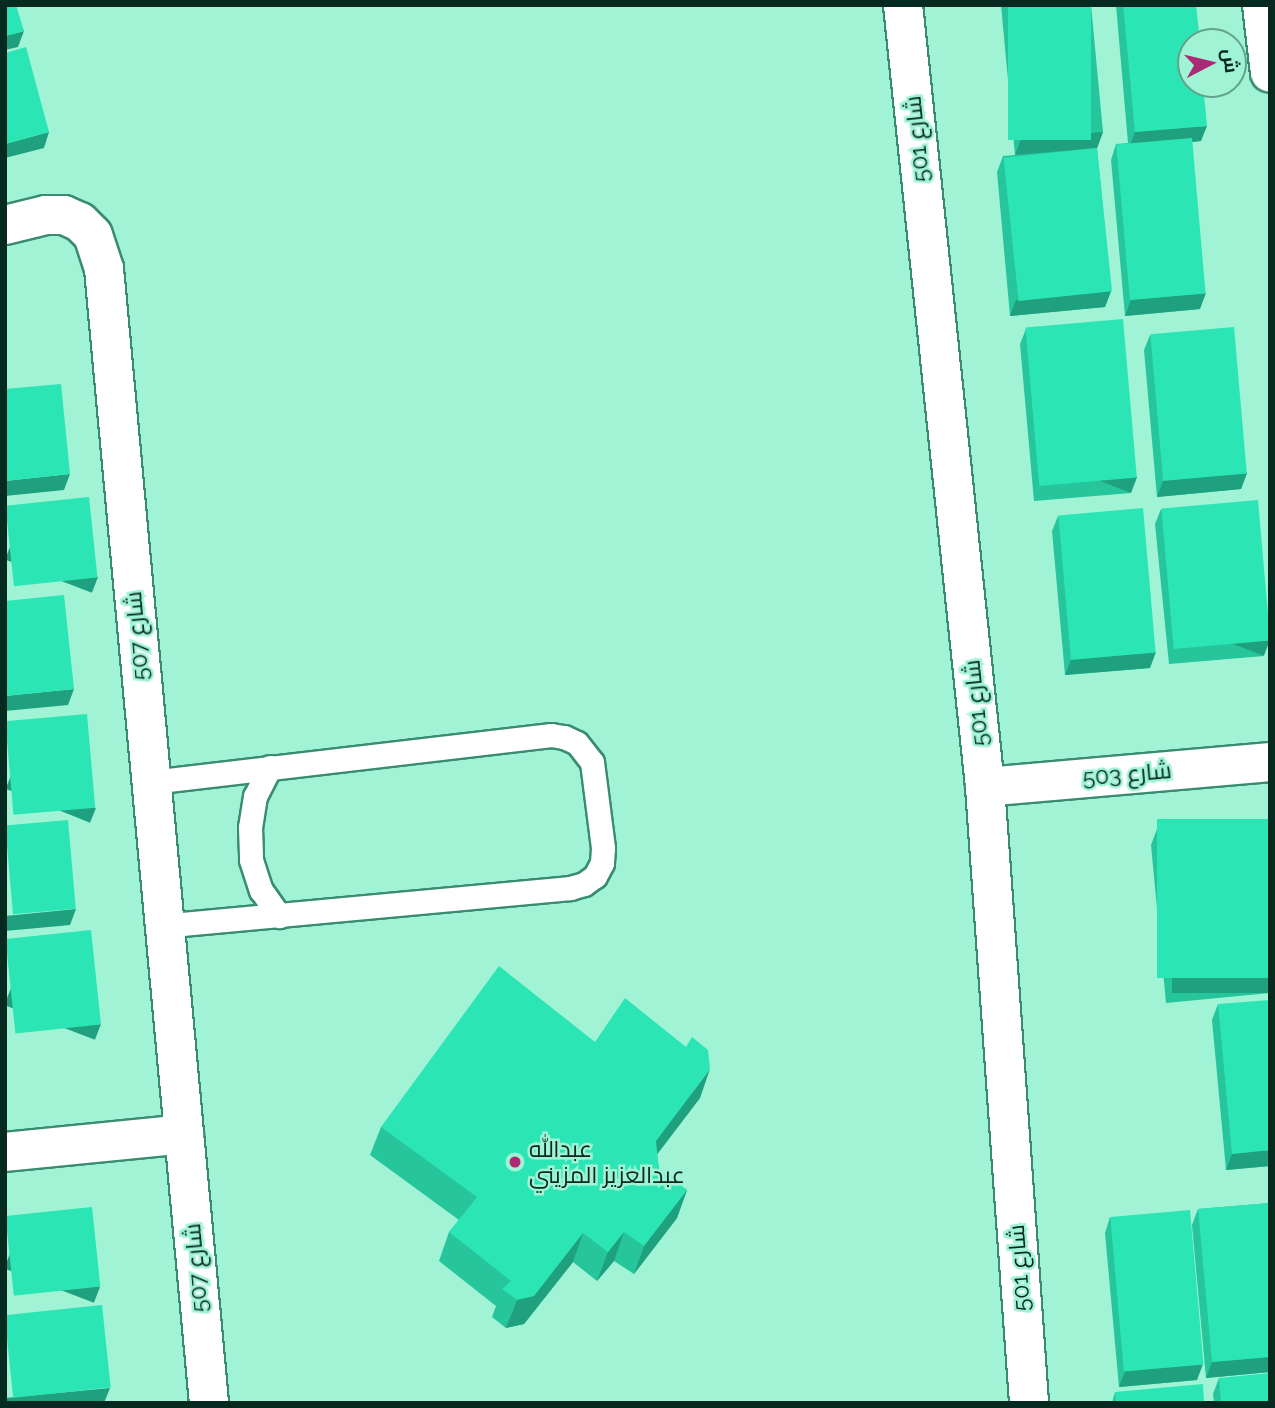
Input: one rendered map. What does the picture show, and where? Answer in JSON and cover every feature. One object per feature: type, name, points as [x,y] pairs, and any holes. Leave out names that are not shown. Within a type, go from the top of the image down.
[{"type":"street","name":"شارع 501","points":[[903,5],[985,787],[1029,1403]]},
{"type":"street","points":[[1262,5],[1270,73]]},
{"type":"street","name":"شارع 507","points":[[5,225],[46,215],[64,215],[80,222],[93,235],[100,251],[209,1403]]},
{"type":"street","name":"شارع 503","points":[[985,787],[1270,762]]},
{"type":"street","points":[[5,1152],[184,1133]]},
{"type":"lane","points":[[150,782],[551,735],[565,737],[577,743],[592,762],[603,848],[602,863],[595,876],[584,884],[570,888],[164,926]]},
{"type":"lane","points":[[270,767],[256,796],[250,827],[251,860],[261,890],[279,916]]},
{"type":"building","points":[[5,5],[16,5],[24,31],[5,36]]},
{"type":"building","points":[[1008,5],[1091,5],[1091,140],[1008,140]]},
{"type":"building","points":[[1123,5],[1196,5],[1198,28],[1177,28],[1177,98],[1204,98],[1207,126],[1135,132]]},
{"type":"building","points":[[26,47],[49,132],[5,144],[5,53]]},
{"type":"building","points":[[1192,138],[1206,293],[1130,300],[1116,145]]},
{"type":"building","points":[[1097,148],[1112,291],[1019,301],[1004,158]]},
{"type":"building","points":[[1123,319],[1137,477],[1039,486],[1025,328]]},
{"type":"building","points":[[1234,327],[1247,473],[1163,481],[1150,334]]},
{"type":"building","points":[[61,384],[70,474],[5,481],[5,389]]},
{"type":"building","points":[[89,497],[97,578],[14,586],[5,506]]},
{"type":"building","points":[[1258,500],[1270,640],[1174,649],[1161,508]]},
{"type":"building","points":[[1143,508],[1156,652],[1071,660],[1058,515]]},
{"type":"building","points":[[64,595],[74,689],[5,696],[5,601]]},
{"type":"building","points":[[87,714],[95,808],[14,815],[5,721]]},
{"type":"building","points":[[1157,819],[1270,819],[1270,978],[1157,978]]},
{"type":"building","points":[[68,820],[76,909],[13,914],[5,825]]},
{"type":"building","points":[[91,930],[101,1024],[15,1033],[5,939]]},
{"type":"building","name":"عبدالله عبدالعزيز المزيني","points":[[499,966],[595,1042],[625,998],[686,1047],[692,1037],[708,1050],[710,1069],[656,1141],[659,1170],[687,1190],[644,1246],[624,1232],[608,1252],[583,1233],[534,1296],[517,1300],[502,1289],[511,1281],[449,1232],[477,1197],[381,1127]]},
{"type":"building","points":[[1270,1000],[1270,1150],[1232,1154],[1218,1004]]},
{"type":"building","points":[[1270,1203],[1270,1357],[1212,1362],[1198,1209]]},
{"type":"building","points":[[92,1207],[100,1287],[14,1296],[5,1216]]},
{"type":"building","points":[[1190,1210],[1204,1364],[1124,1371],[1110,1217]]},
{"type":"building","points":[[102,1305],[111,1388],[13,1398],[5,1315]]},
{"type":"building","points":[[1270,1373],[1270,1403],[1221,1403],[1219,1378]]},
{"type":"building","points":[[1203,1384],[1204,1403],[1116,1403],[1115,1392]]},
{"type":"place","name":"عبدالله عبدالعزيز المزيني","points":[[515,1162]]}]
